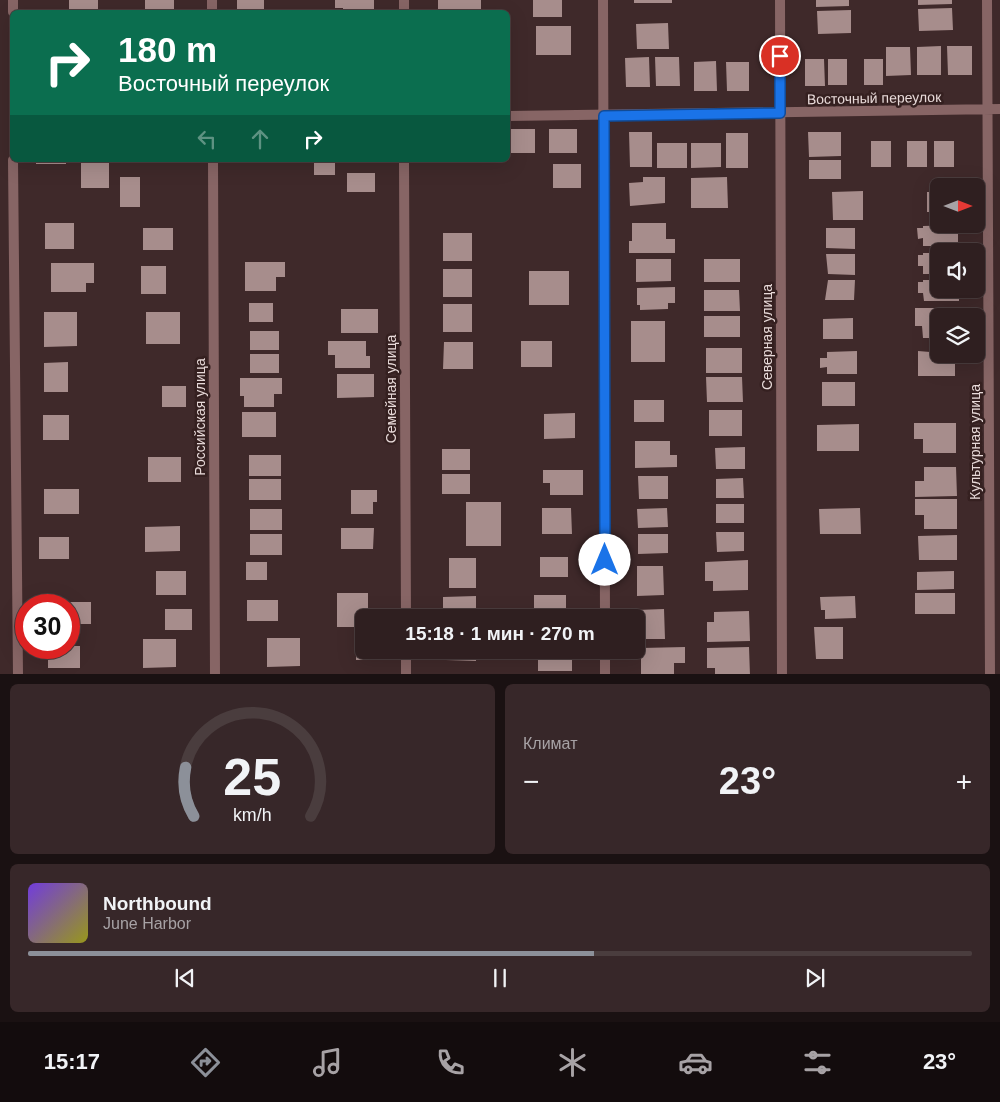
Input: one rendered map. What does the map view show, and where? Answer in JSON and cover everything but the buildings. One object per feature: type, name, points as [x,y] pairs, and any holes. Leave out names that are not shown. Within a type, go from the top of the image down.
[{"type":"street","points":[[603,0],[605,609]]},
{"type":"street","name":"Северная улица","points":[[780,0],[782,674]]},
{"type":"street","name":"Культурная улица","points":[[987,0],[990,674]]},
{"type":"street","name":"Восточный переулок","points":[[510,116],[1000,109]]},
{"type":"street","points":[[14,162],[18,674]]},
{"type":"street","name":"Российская улица","points":[[213,162],[214,674]]},
{"type":"street","name":"Семейная улица","points":[[404,162],[406,609]]},
{"type":"street","points":[[406,659],[406,674]]},
{"type":"street","points":[[605,659],[605,674]]},
{"type":"route","points":[[605,560],[604,116],[780,113],[780,56]]}]
